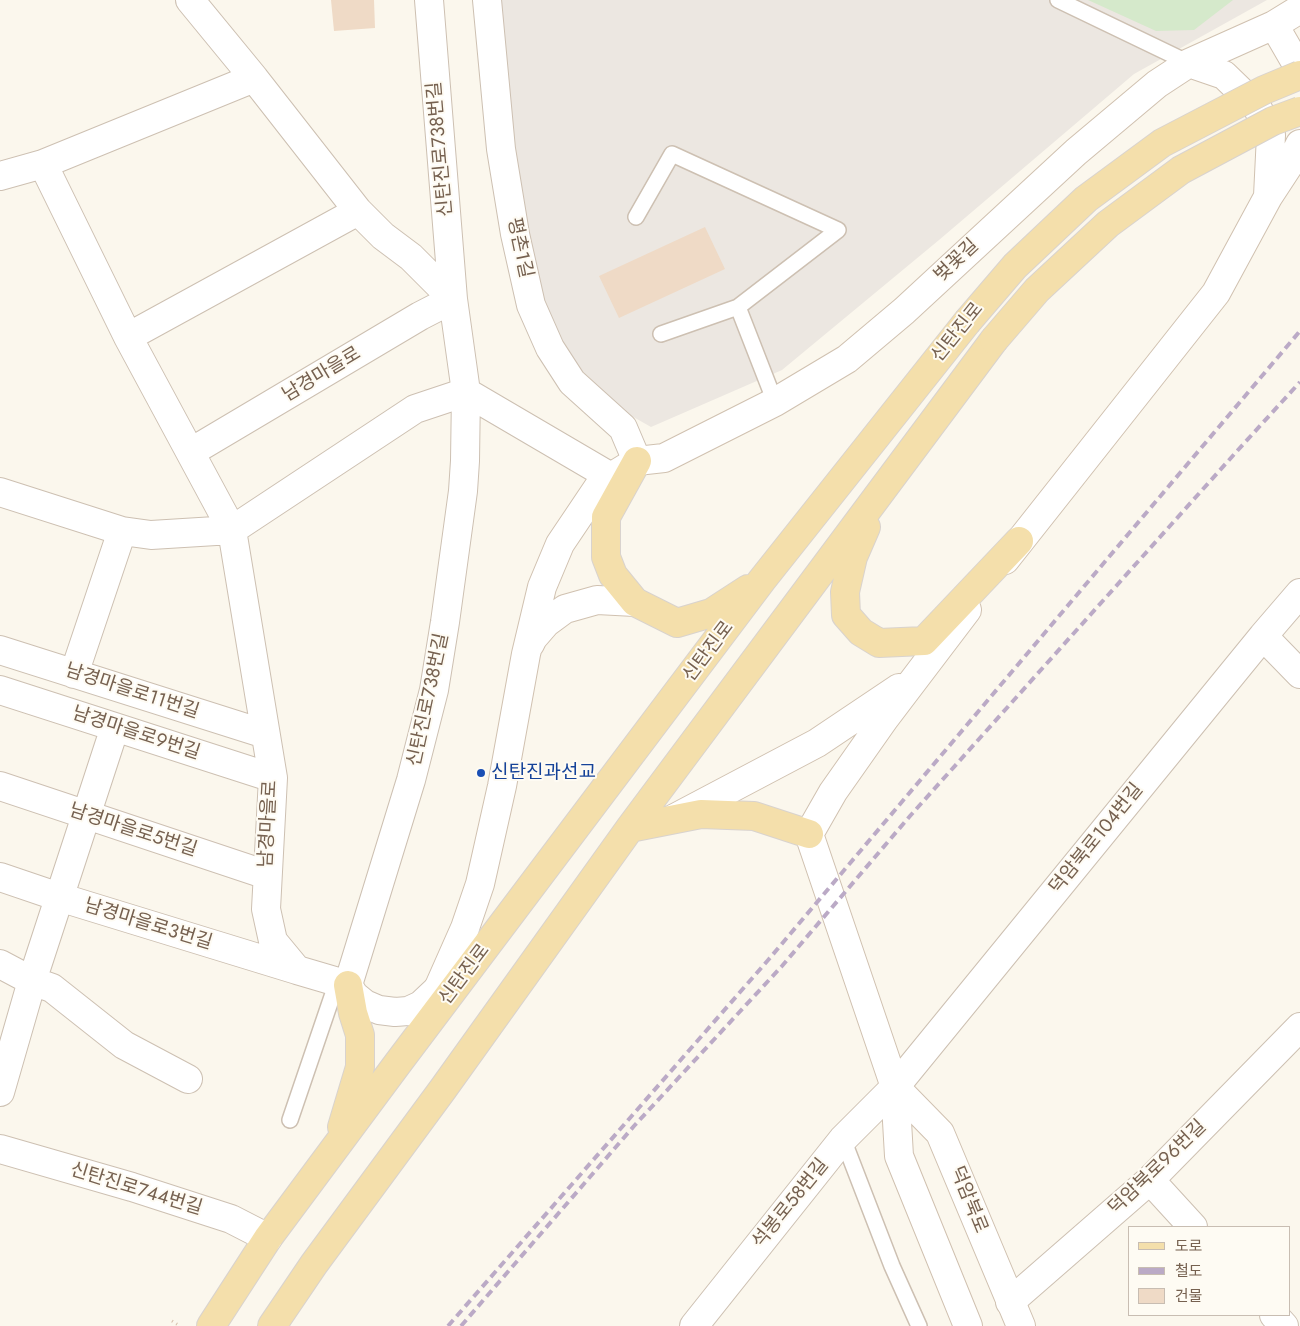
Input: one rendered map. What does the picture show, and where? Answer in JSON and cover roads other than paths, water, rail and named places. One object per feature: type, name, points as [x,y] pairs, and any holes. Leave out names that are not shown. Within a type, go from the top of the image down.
[{"type":"main road","name":"신탄진로","points":[[211,1326],[268,1238],[762,580],[967,322],[1015,266],[1086,199],[1162,143],[1264,90],[1300,76]]},
{"type":"main road","name":"신탄진로","points":[[272,1326],[314,1264],[443,1089],[630,828],[994,340],[1037,290],[1108,224],[1181,170],[1273,121],[1300,111]]},
{"type":"main road","points":[[637,462],[606,517],[606,557],[613,575],[635,602],[677,623],[710,612],[762,580]]},
{"type":"main road","points":[[882,491],[853,557],[846,592],[846,615],[861,632],[879,642],[899,643],[924,640],[1019,541]]},
{"type":"main road","points":[[630,828],[701,814],[754,816],[809,834]]},
{"type":"main road","points":[[337,1145],[360,1067],[360,1035],[342,984]]},
{"type":"street","points":[[190,0],[358,211],[382,236],[411,257],[453,299]]},
{"type":"street","name":"신탄진로738번길","points":[[342,984],[411,780],[434,690],[463,491],[466,392],[453,299],[429,0]]},
{"type":"street","name":"평촌1길","points":[[487,0],[501,149],[515,234],[531,305],[550,348],[572,382],[623,428],[637,462]]},
{"type":"street","name":"벚꽃길","points":[[605,482],[637,462],[664,458],[775,402],[847,359],[904,311],[1076,152],[1157,84],[1189,63],[1274,24],[1300,9]]},
{"type":"street","points":[[1274,24],[1300,70]]},
{"type":"street","points":[[1189,63],[1224,75],[1257,107],[1271,135],[1268,196]]},
{"type":"street","points":[[0,176],[43,164],[254,78]]},
{"type":"street","points":[[809,834],[833,792],[917,676],[1019,541],[1216,293],[1268,196],[1291,162],[1300,144]]},
{"type":"street","name":"남경마을로","points":[[43,164],[128,337],[232,530],[273,778],[266,909],[273,941],[297,970]]},
{"type":"street","points":[[128,337],[358,211]]},
{"type":"street","name":"남경마을로","points":[[191,452],[453,299]]},
{"type":"street","points":[[0,492],[122,531],[151,535],[232,530],[415,409],[466,392],[605,482],[560,544],[542,587],[526,654],[502,786],[480,884],[465,928],[438,989],[398,1063]]},
{"type":"street","points":[[74,674],[122,531]]},
{"type":"street","name":"덕암북로104번길","points":[[895,1087],[1300,593]]},
{"type":"street","points":[[526,654],[533,638],[546,623],[565,610],[597,600],[635,602]]},
{"type":"street","points":[[1263,636],[1300,674]]},
{"type":"street","name":"남경마을로11번길","points":[[0,650],[265,734]]},
{"type":"street","points":[[672,820],[817,743],[917,676]]},
{"type":"street","name":"남경마을로9번길","points":[[0,690],[273,778]]},
{"type":"street","points":[[0,1092],[32,981],[115,727]]},
{"type":"street","name":"남경마을로5번길","points":[[0,786],[267,876]]},
{"type":"street","name":"덕암북로","points":[[809,834],[895,1087],[899,1156],[968,1326]]},
{"type":"street","name":"남경마을로3번길","points":[[0,877],[297,970]]},
{"type":"street","points":[[0,964],[32,981],[52,988],[124,1045],[188,1078]]},
{"type":"street","points":[[297,970],[342,984],[365,1004],[379,1010],[408,1011],[421,1005],[438,989]]},
{"type":"street","name":"덕암북로96번길","points":[[1010,1302],[1150,1180],[1300,1027]]},
{"type":"street","name":"덕암북로","points":[[895,1087],[940,1133],[1021,1326]]},
{"type":"street","name":"석봉로58번길","points":[[694,1326],[844,1139],[895,1087]]},
{"type":"street","name":"신탄진로744번길","points":[[0,1150],[132,1187],[231,1219],[268,1238]]},
{"type":"street","points":[[1150,1180],[1192,1226]]},
{"type":"street","points":[[1275,1316],[1284,1326]]},
{"type":"lane","points":[[1058,0],[1189,63]]},
{"type":"lane","points":[[636,216],[672,154],[838,230],[738,307],[661,334]]},
{"type":"lane","points":[[738,307],[775,402]]},
{"type":"lane","points":[[290,1120],[342,984]]},
{"type":"lane","points":[[844,1139],[892,1266],[919,1326]]},
{"type":"railway","points":[[448,1326],[769,959],[1300,331]]},
{"type":"railway","points":[[461,1326],[634,1126],[782,966],[910,816],[1300,382]]},
{"type":"place","name":"신탄진과선교","points":[[481,773]]}]
